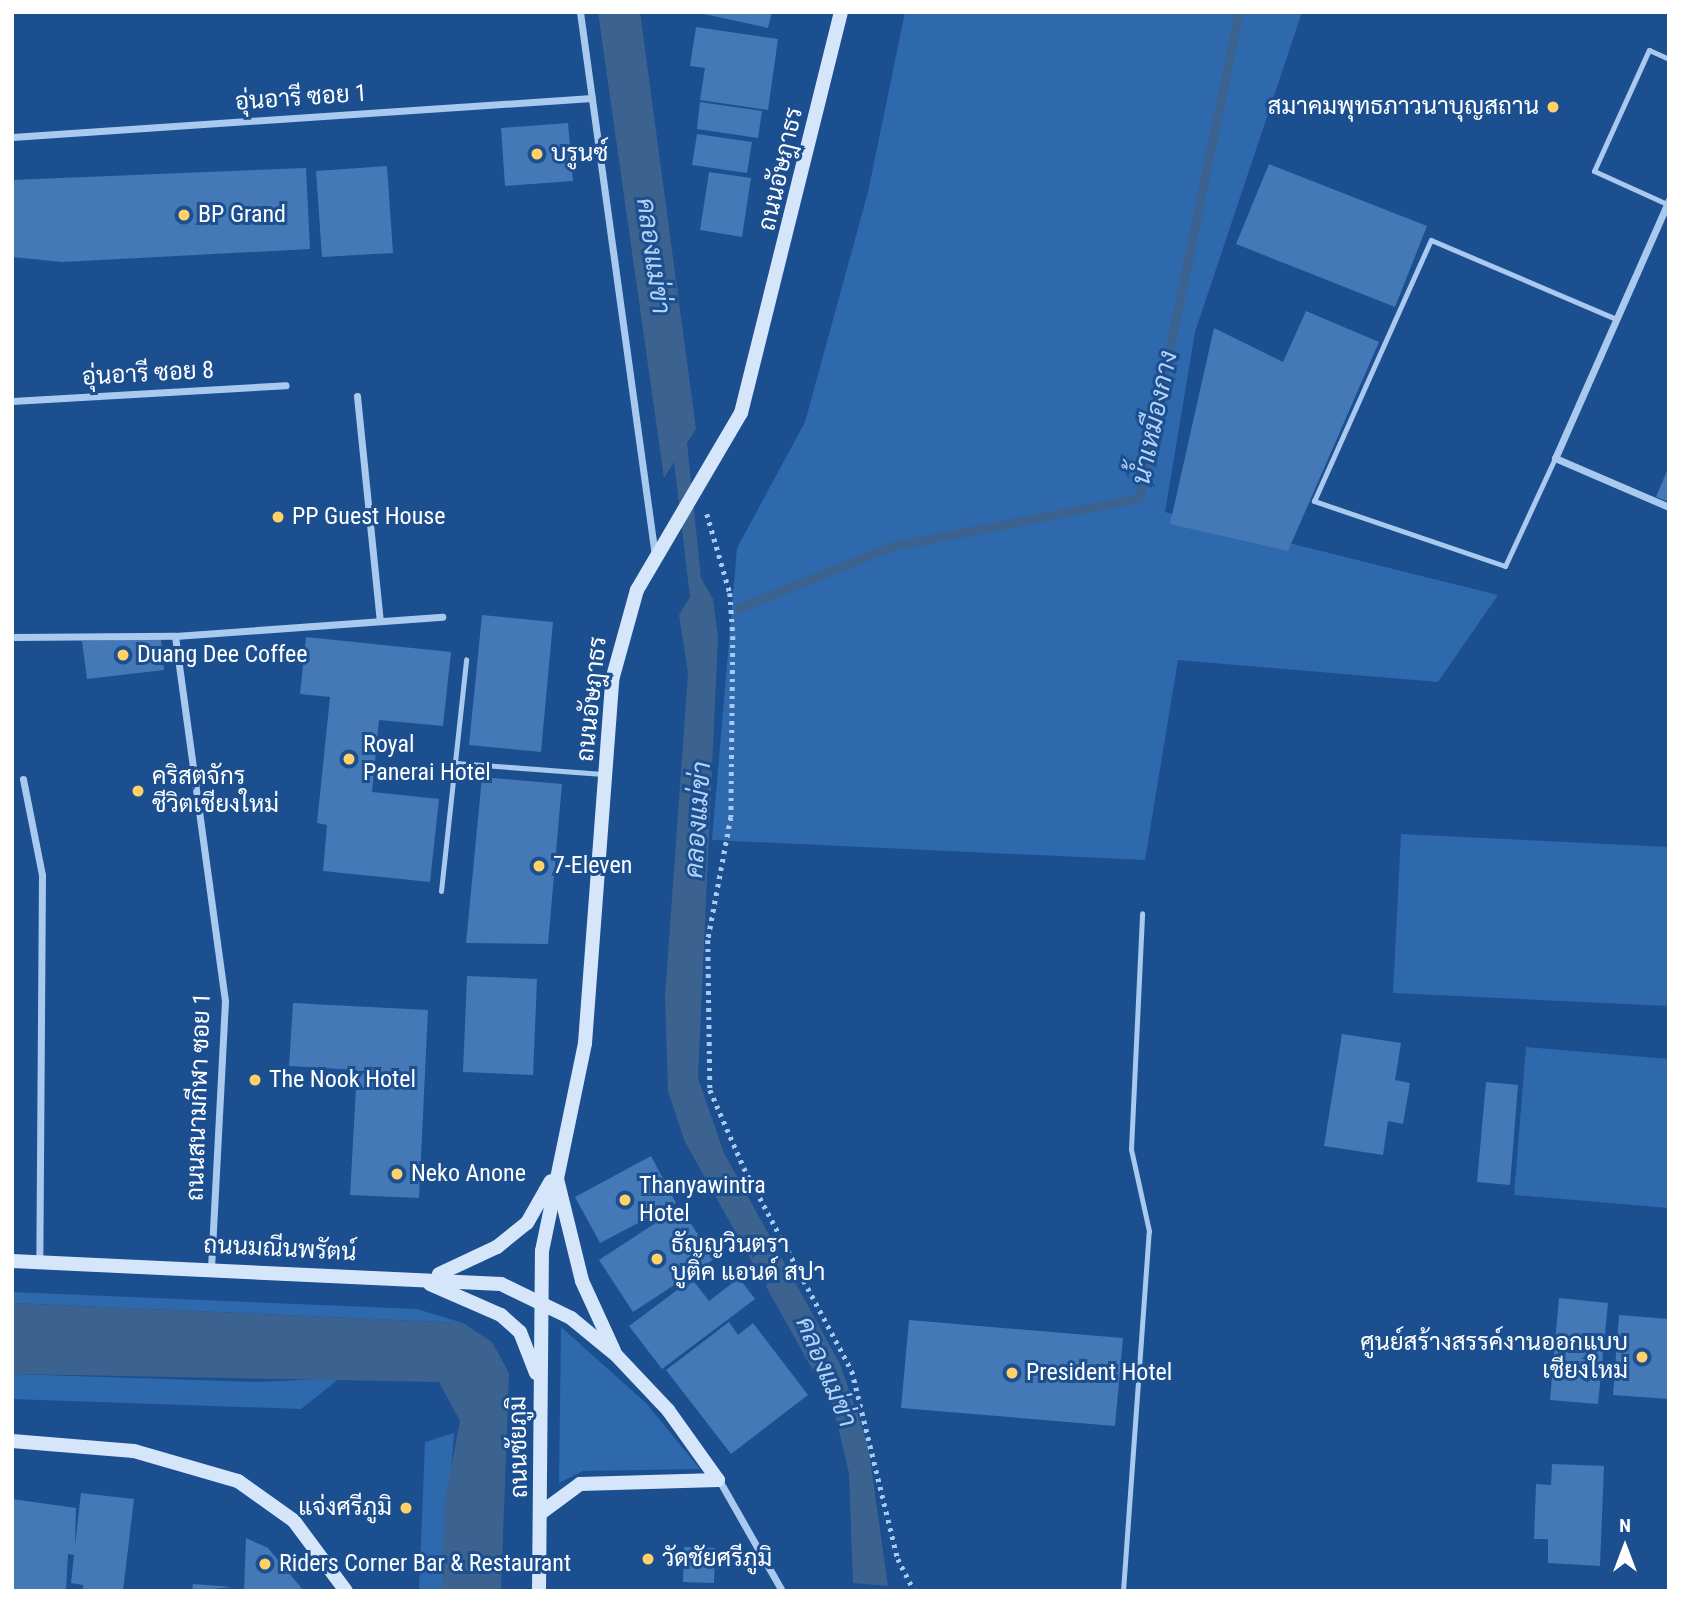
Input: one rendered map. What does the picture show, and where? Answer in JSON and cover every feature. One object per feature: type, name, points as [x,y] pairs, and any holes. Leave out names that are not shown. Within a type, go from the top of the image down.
[{"type":"street","points":[[580,12],[656,564]]},
{"type":"street","name":"ถนนอัษฎาธร","points":[[541,1303],[556,1174],[585,1043],[612,680],[625,620],[741,413],[841,12]]},
{"type":"street","name":"อุ่นอารี ซอย 1","points":[[12,137],[592,98]]},
{"type":"street","points":[[1668,202],[1555,458],[1669,507]]},
{"type":"street","name":"อุ่นอารี ซอย 8","points":[[12,401],[286,385]]},
{"type":"street","points":[[357,396],[380,621]]},
{"type":"street","points":[[12,637],[175,636],[442,617]]},
{"type":"street","name":"ถนนสนามกีฬา ซอย 1","points":[[175,636],[225,1001],[212,1268]]},
{"type":"street","points":[[23,779],[42,875],[39,1262]]},
{"type":"street","points":[[419,1280],[498,1247],[527,1223],[556,1174]]},
{"type":"street","points":[[556,1174],[582,1281],[616,1355],[668,1410],[718,1480],[782,1591]]},
{"type":"street","name":"ถนนมณีนพรัตน์","points":[[12,1261],[212,1268],[419,1280],[485,1280],[541,1303],[616,1355]]},
{"type":"street","points":[[419,1280],[501,1315],[520,1332],[541,1388]]},
{"type":"street","name":"ถนนชัยภูมิ","points":[[539,1591],[542,1512],[541,1303]]},
{"type":"street","points":[[12,1441],[134,1451],[185,1461],[267,1499],[294,1521],[346,1591]]},
{"type":"street","points":[[542,1512],[580,1484],[718,1480]]},
{"type":"lane","points":[[1668,202],[1594,170],[1648,50],[1669,59]]},
{"type":"lane","points":[[1555,458],[1505,566],[1314,501],[1431,240],[1616,319]]},
{"type":"lane","points":[[441,891],[466,659]]},
{"type":"lane","points":[[456,763],[607,774]]},
{"type":"lane","points":[[1123,1591],[1149,1231],[1130,1149],[1142,913]]},
{"type":"path","points":[[700,486],[730,593],[733,636],[731,817],[708,940],[710,1090],[744,1168],[852,1371],[898,1559],[914,1591]]},
{"type":"shaded area","points":[[905,12],[1302,12],[1195,332],[1165,512],[1498,595],[1438,682],[1178,660],[1145,860],[712,840],[737,548],[805,422],[868,192]]},
{"type":"shaded area","points":[[1401,834],[1669,847],[1669,1006],[1393,993]]},
{"type":"shaded area","points":[[1526,1047],[1669,1059],[1669,1208],[1514,1195]]},
{"type":"shaded area","points":[[12,1292],[417,1309],[463,1323],[12,1303]]},
{"type":"shaded area","points":[[561,1327],[646,1403],[700,1469],[583,1471],[559,1483]]},
{"type":"shaded area","points":[[12,1374],[259,1382],[340,1378],[301,1409],[12,1399]]},
{"type":"shaded area","points":[[454,1433],[442,1591],[419,1591],[425,1442]]},
{"type":"water","name":"คลองแม่ข่า","points":[[598,12],[640,12],[696,429],[687,443],[701,578],[713,599],[718,637],[698,1078],[724,1153],[840,1364],[868,1445],[888,1586],[853,1583],[849,1473],[833,1406],[685,1142],[668,1091],[665,996],[688,673],[679,615],[690,597],[674,462],[664,478]]},
{"type":"water","points":[[12,1303],[463,1323],[492,1342],[509,1373],[501,1591],[442,1591],[445,1500],[460,1421],[439,1382],[12,1374]]},
{"type":"building","points":[[695,12],[772,12],[768,28]]},
{"type":"building","points":[[696,27],[778,39],[768,110],[700,100],[705,68],[690,66]]},
{"type":"building","points":[[700,102],[762,111],[758,138],[697,129]]},
{"type":"building","name":"บรูนซ์","points":[[568,123],[573,181],[505,186],[501,128]]},
{"type":"building","points":[[697,134],[752,142],[747,173],[692,165]]},
{"type":"building","points":[[1269,164],[1427,226],[1395,307],[1236,244]]},
{"type":"building","points":[[387,166],[393,253],[322,257],[316,171]]},
{"type":"building","name":"BP Grand","points":[[306,168],[310,249],[62,262],[12,257],[12,180]]},
{"type":"building","points":[[709,172],[751,178],[742,237],[700,230]]},
{"type":"building","points":[[1306,311],[1379,342],[1288,551],[1170,524],[1214,328],[1283,362]]},
{"type":"building","points":[[1669,466],[1669,502],[1656,497]]},
{"type":"building","points":[[482,615],[553,622],[541,752],[469,745]]},
{"type":"building","name":"Royal Panerai Hotel","points":[[306,637],[451,652],[443,726],[379,720],[372,792],[439,799],[430,882],[323,871],[327,825],[317,823],[330,697],[300,694]]},
{"type":"building","name":"Duang Dee Coffee","points":[[161,639],[164,670],[87,679],[82,641]]},
{"type":"building","points":[[482,777],[562,784],[548,944],[466,943]]},
{"type":"building","points":[[467,976],[537,979],[533,1075],[463,1072]]},
{"type":"building","points":[[293,1003],[428,1010],[419,1198],[350,1195],[357,1070],[289,1066]]},
{"type":"building","points":[[1342,1034],[1401,1043],[1395,1080],[1410,1083],[1403,1124],[1388,1121],[1383,1155],[1324,1146]]},
{"type":"building","points":[[1486,1082],[1518,1085],[1510,1185],[1477,1182]]},
{"type":"building","name":"Thanyawintra Hotel","points":[[651,1156],[676,1203],[600,1243],[575,1197]]},
{"type":"building","name":"ธัญญวินตรา บูติค แอนด์ สปา","points":[[680,1207],[714,1259],[633,1312],[599,1260]]},
{"type":"building","points":[[739,1278],[755,1299],[662,1369],[629,1326],[692,1279],[709,1301]]},
{"type":"building","points":[[1559,1298],[1608,1303],[1598,1404],[1550,1400]]},
{"type":"building","name":"ศูนย์สร้างสรรค์งานออกแบบ เชียงใหม่","points":[[1619,1315],[1669,1319],[1669,1399],[1613,1395]]},
{"type":"building","name":"President Hotel","points":[[909,1320],[1123,1338],[1115,1426],[901,1408]]},
{"type":"building","points":[[729,1322],[738,1335],[753,1323],[808,1395],[731,1454],[666,1370]]},
{"type":"building","points":[[1552,1464],[1604,1466],[1600,1566],[1548,1563],[1548,1539],[1534,1539],[1536,1484],[1551,1485]]},
{"type":"building","points":[[81,1493],[134,1499],[123,1591],[83,1591],[83,1585],[71,1583],[74,1555],[68,1554],[66,1591],[12,1591],[12,1499],[76,1508],[75,1546]]},
{"type":"building","name":"Riders Corner Bar & Restaurant","points":[[246,1538],[268,1548],[304,1591],[244,1591]]},
{"type":"building","points":[[684,1547],[715,1548],[714,1583],[683,1582]]},
{"type":"building","points":[[193,1584],[232,1587],[192,1591]]},
{"type":"waterway","name":"น้ำเหมืองกาง","points":[[739,608],[889,547],[1139,498],[1239,12]]},
{"type":"place","name":"สมาคมพุทธภาวนาบุญสถาน","points":[[1553,107]]},
{"type":"place","name":"บรูนซ์","points":[[537,154]]},
{"type":"place","name":"BP Grand","points":[[184,215]]},
{"type":"place","name":"PP Guest House","points":[[278,517]]},
{"type":"place","name":"Duang Dee Coffee","points":[[123,655]]},
{"type":"place","name":"Royal Panerai Hotel","points":[[349,759]]},
{"type":"place","name":"คริสตจักร ชีวิตเชียงใหม่","points":[[138,791]]},
{"type":"place","name":"7-Eleven","points":[[539,866]]},
{"type":"place","name":"The Nook Hotel","points":[[255,1080]]},
{"type":"place","name":"Neko Anone","points":[[397,1174]]},
{"type":"place","name":"Thanyawintra Hotel","points":[[625,1200]]},
{"type":"place","name":"ธัญญวินตรา บูติค แอนด์ สปา","points":[[657,1259]]},
{"type":"place","name":"ศูนย์สร้างสรรค์งานออกแบบ เชียงใหม่","points":[[1642,1357]]},
{"type":"place","name":"President Hotel","points":[[1012,1373]]},
{"type":"place","name":"แจ่งศรีภูมิ","points":[[406,1508]]},
{"type":"place","name":"วัดชัยศรีภูมิ","points":[[648,1559]]},
{"type":"place","name":"Riders Corner Bar & Restaurant","points":[[265,1564]]}]
